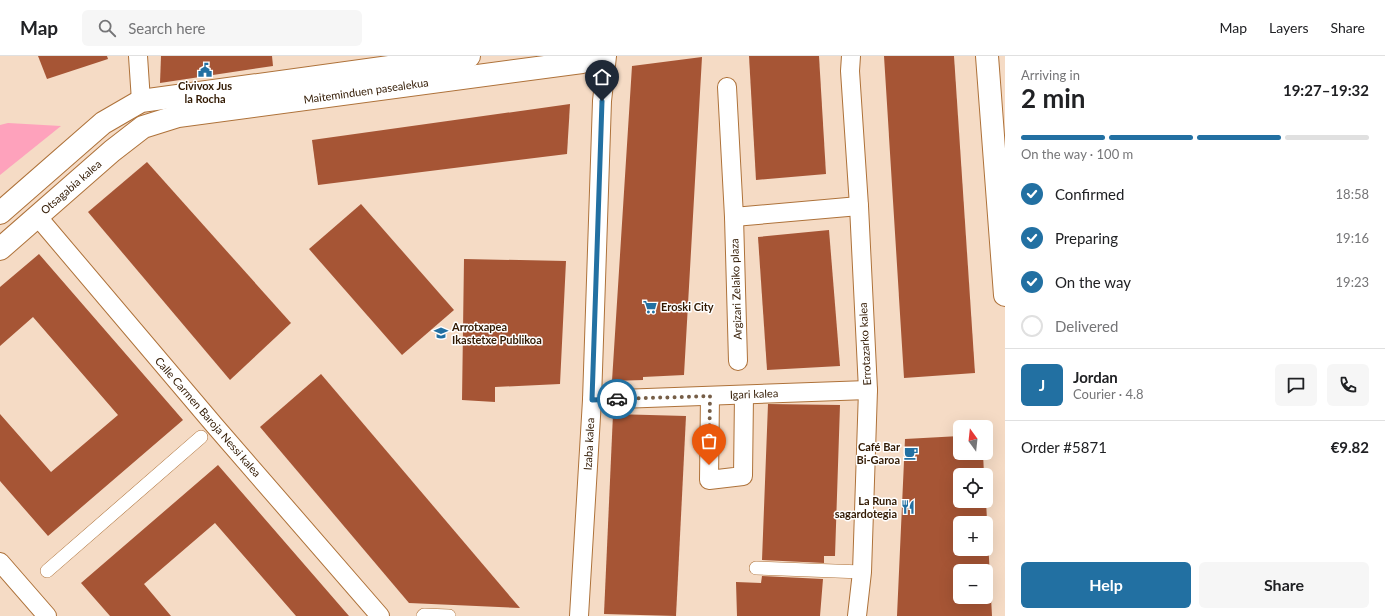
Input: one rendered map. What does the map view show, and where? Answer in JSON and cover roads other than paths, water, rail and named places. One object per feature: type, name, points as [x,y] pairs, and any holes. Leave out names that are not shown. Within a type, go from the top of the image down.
[{"type":"street","points":[[0,213],[103,124],[141,101],[138,56]]},
{"type":"street","name":"Maiteminduen pasealekua","points":[[141,101],[384,62],[470,56]]},
{"type":"street","name":"Maiteminduen pasealekua","points":[[143,127],[178,116],[582,62],[590,56]]},
{"type":"street","name":"Izaba kalea","points":[[579,616],[592,400],[602,101],[606,56]]},
{"type":"street","points":[[987,56],[1005,295]]},
{"type":"street","name":"Errotazarko kalea","points":[[853,61],[868,390],[862,572],[856,616]]},
{"type":"street","name":"Argizari Zelaiko plaza","points":[[727,87],[734,217],[738,361]]},
{"type":"street","name":"Otsagabia kalea","points":[[0,249],[112,151],[143,127]]},
{"type":"street","points":[[734,217],[859,206]]},
{"type":"street","name":"Calle Carmen Baroja Nessi kalea","points":[[37,216],[215,426],[380,616]]},
{"type":"street","name":"Igari kalea","points":[[592,400],[868,390]]},
{"type":"street","points":[[710,396],[709,480],[743,476],[744,395]]},
{"type":"street","name":"Calle Carmen Baroja Nessi kalea","points":[[48,571],[201,437]]},
{"type":"street","points":[[0,562],[47,616]]},
{"type":"street","points":[[756,568],[862,572]]},
{"type":"street","points":[[423,616],[449,616]]},
{"type":"place","name":"Civivox Jus la Rocha","points":[[205,70]]},
{"type":"place","name":"Eroski City","points":[[650,307]]},
{"type":"place","name":"Arrotxapea Ikastetxe Publikoa","points":[[441,333]]},
{"type":"place","name":"Café Bar Bi-Garoa","points":[[911,453]]},
{"type":"place","name":"La Runa sagardotegia","points":[[908,507]]}]
